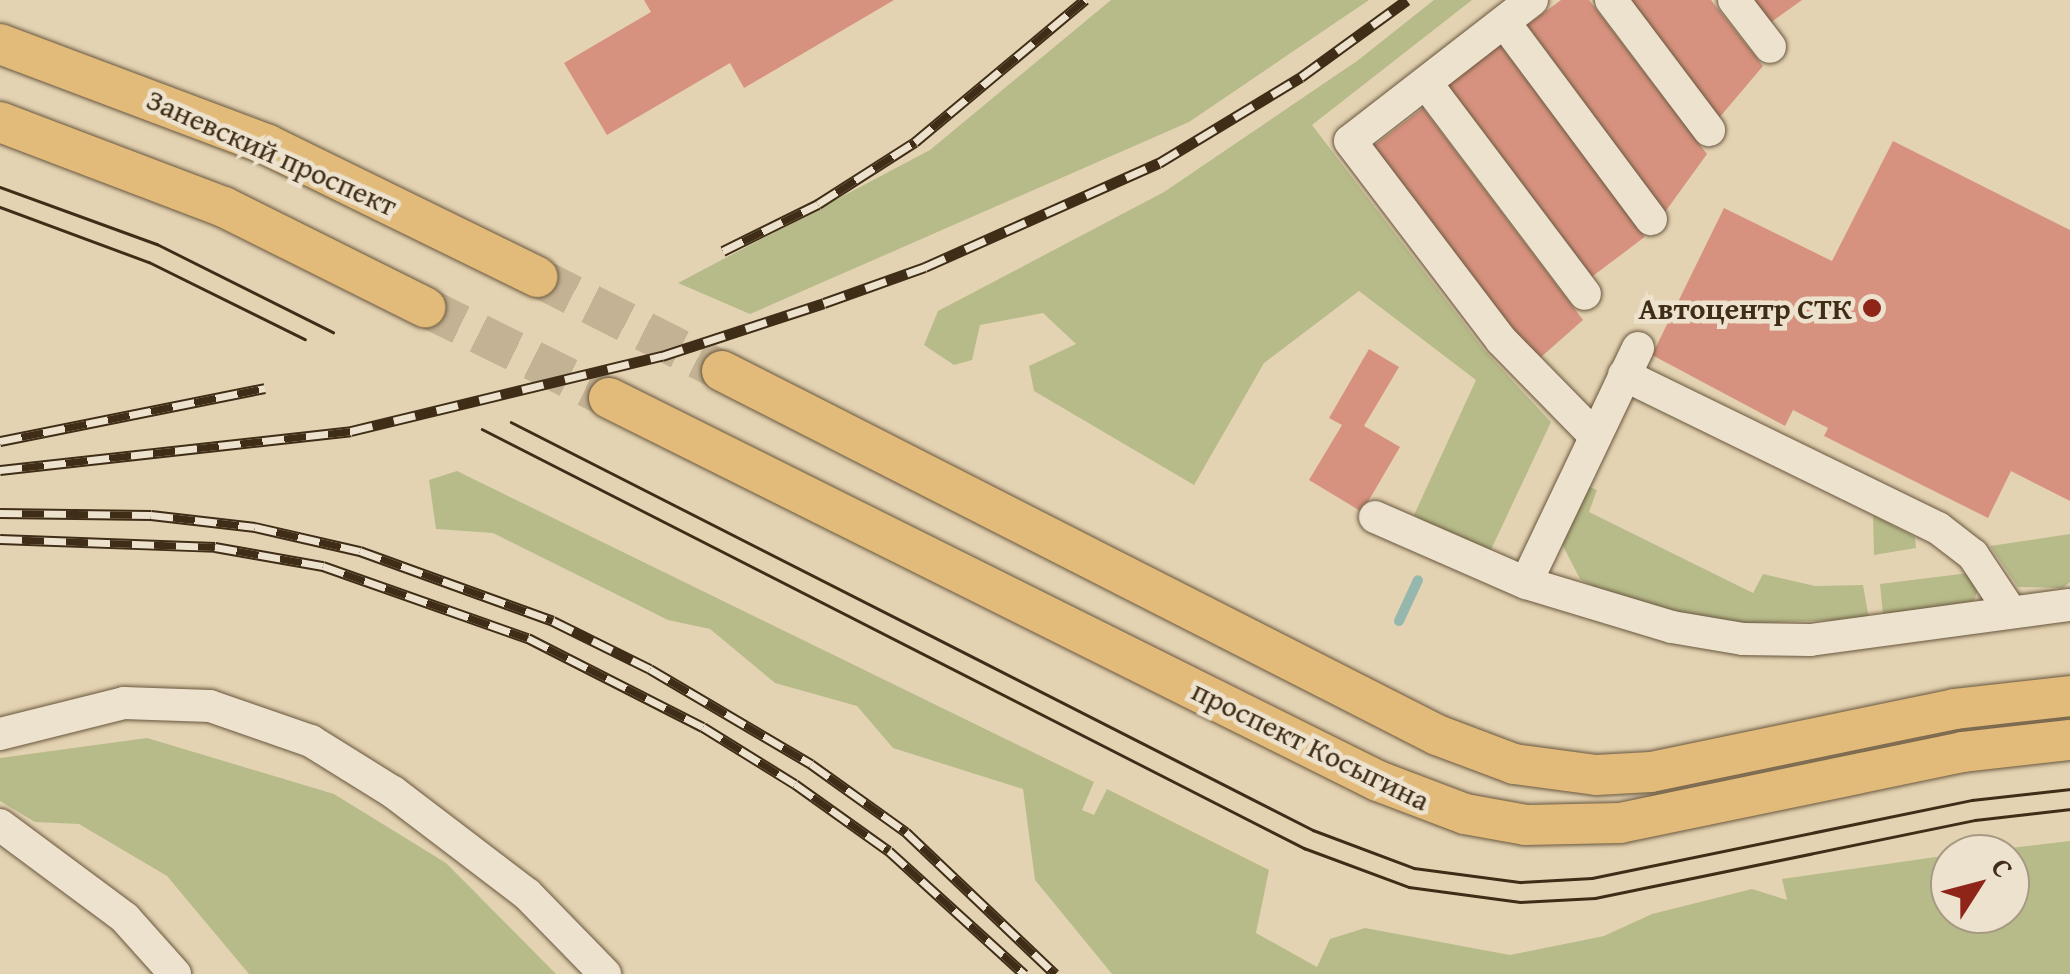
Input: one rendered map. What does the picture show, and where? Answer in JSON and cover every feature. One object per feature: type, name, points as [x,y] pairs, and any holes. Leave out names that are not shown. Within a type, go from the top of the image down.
[{"type":"main road","name":"Заневский проспект","points":[[0,44],[251,137],[536,277]]},
{"type":"main road","points":[[0,122],[224,206],[423,305]]},
{"type":"main road","points":[[722,371],[1437,735],[1514,764],[1569,773],[1651,772],[1955,709],[2070,696]]},
{"type":"main road","name":"проспект Косыгина","points":[[609,398],[1378,781],[1465,814],[1542,826],[1620,823],[1963,752],[2070,740]]},
{"type":"street","points":[[1532,0],[1350,141],[1501,340],[1594,435]]},
{"type":"street","points":[[1612,0],[1709,130]]},
{"type":"street","points":[[1734,0],[1770,47]]},
{"type":"street","points":[[1504,22],[1651,219]]},
{"type":"street","points":[[1426,82],[1585,294]]},
{"type":"street","points":[[1526,583],[1631,361],[1938,528],[1972,555],[2010,611]]},
{"type":"street","points":[[1375,517],[1526,583],[1672,627],[1743,638],[1810,640],[2070,605]]},
{"type":"street","points":[[0,734],[124,703],[210,706],[311,741],[393,792],[526,894],[605,974]]},
{"type":"street","points":[[0,825],[124,918],[175,974]]},
{"type":"green space","points":[[1111,0],[1369,0],[1189,122],[750,314],[678,283],[930,150]]},
{"type":"green space","points":[[1434,0],[1472,0],[1312,125],[1484,350],[1551,422],[1488,556],[1414,515],[1476,380],[1359,291],[1264,363],[1194,485],[1034,391],[1029,366],[1076,344],[1043,313],[980,325],[972,360],[954,365],[924,345],[938,311],[1164,192],[1357,61]]},
{"type":"green space","points":[[457,471],[1094,782],[1082,810],[1094,815],[1107,789],[1269,870],[1256,933],[1317,967],[1330,939],[1365,928],[1510,955],[1604,936],[1652,914],[1752,889],[1787,900],[1782,879],[1930,858],[1930,934],[2030,934],[2030,846],[2070,841],[2070,974],[1112,974],[1035,880],[1023,789],[893,748],[857,706],[775,683],[710,629],[668,620],[493,533],[436,529],[429,480]]},
{"type":"green space","points":[[1585,485],[1597,490],[1589,512],[1753,593],[1763,574],[1815,586],[1863,585],[1869,619],[1748,623],[1676,614],[1598,589],[1580,579],[1561,542]]},
{"type":"green space","points":[[1873,515],[1915,537],[1916,548],[1874,555]]},
{"type":"green space","points":[[2070,534],[2070,582],[2063,588],[2018,587],[1990,546]]},
{"type":"green space","points":[[1969,573],[1979,586],[1974,601],[1883,615],[1880,584]]},
{"type":"green space","points":[[147,738],[334,794],[446,863],[556,974],[249,974],[167,876],[79,824],[35,822],[0,801],[0,758]]},
{"type":"building","points":[[644,0],[894,0],[744,88],[730,63],[607,135],[564,63],[651,12]]},
{"type":"building","points":[[1561,0],[1589,0],[1707,154],[1665,212],[1527,25]]},
{"type":"building","points":[[1630,0],[1711,0],[1763,66],[1719,118]]},
{"type":"building","points":[[1753,0],[1802,0],[1770,23]]},
{"type":"building","points":[[1498,42],[1645,237],[1592,277],[1445,82]]},
{"type":"building","points":[[1423,108],[1583,320],[1541,357],[1518,337],[1372,147]]},
{"type":"building","name":"Автоцентр СТК","points":[[1893,141],[2070,230],[2070,501],[2011,471],[1988,518],[1824,436],[1828,428],[1793,410],[1785,426],[1652,355],[1724,208],[1832,261]]},
{"type":"building","points":[[1369,349],[1399,367],[1364,426],[1400,447],[1362,512],[1309,480],[1342,425],[1329,418]]},
{"type":"waterway","points":[[1399,621],[1418,580]]},
{"type":"tunnel","points":[[537,277],[722,371]]},
{"type":"tunnel","points":[[425,307],[609,398]]},
{"type":"tram line","points":[[0,187],[157,244],[333,332]]},
{"type":"tram line","points":[[0,207],[149,262],[305,339]]},
{"type":"tram line","points":[[511,422],[1313,830],[1414,868],[1521,882],[1592,878],[1972,800],[2070,789]]},
{"type":"tram line","points":[[482,429],[1304,848],[1409,887],[1520,902],[1595,898],[1975,820],[2070,809]]},
{"type":"railway","points":[[723,251],[818,204],[915,142],[1085,0]]},
{"type":"railway","points":[[0,470],[351,431],[662,356],[824,303],[925,267],[1159,163],[1301,77],[1407,0]]},
{"type":"railway","points":[[0,441],[265,388]]},
{"type":"railway","points":[[0,513],[151,515],[255,527],[360,551],[553,621],[650,669],[811,764],[906,832],[1055,974]]},
{"type":"railway","points":[[0,539],[215,547],[323,566],[528,638],[703,727],[795,784],[889,851],[1024,974]]},
{"type":"place","name":"Автоцентр СТК","points":[[1872,308]]}]
